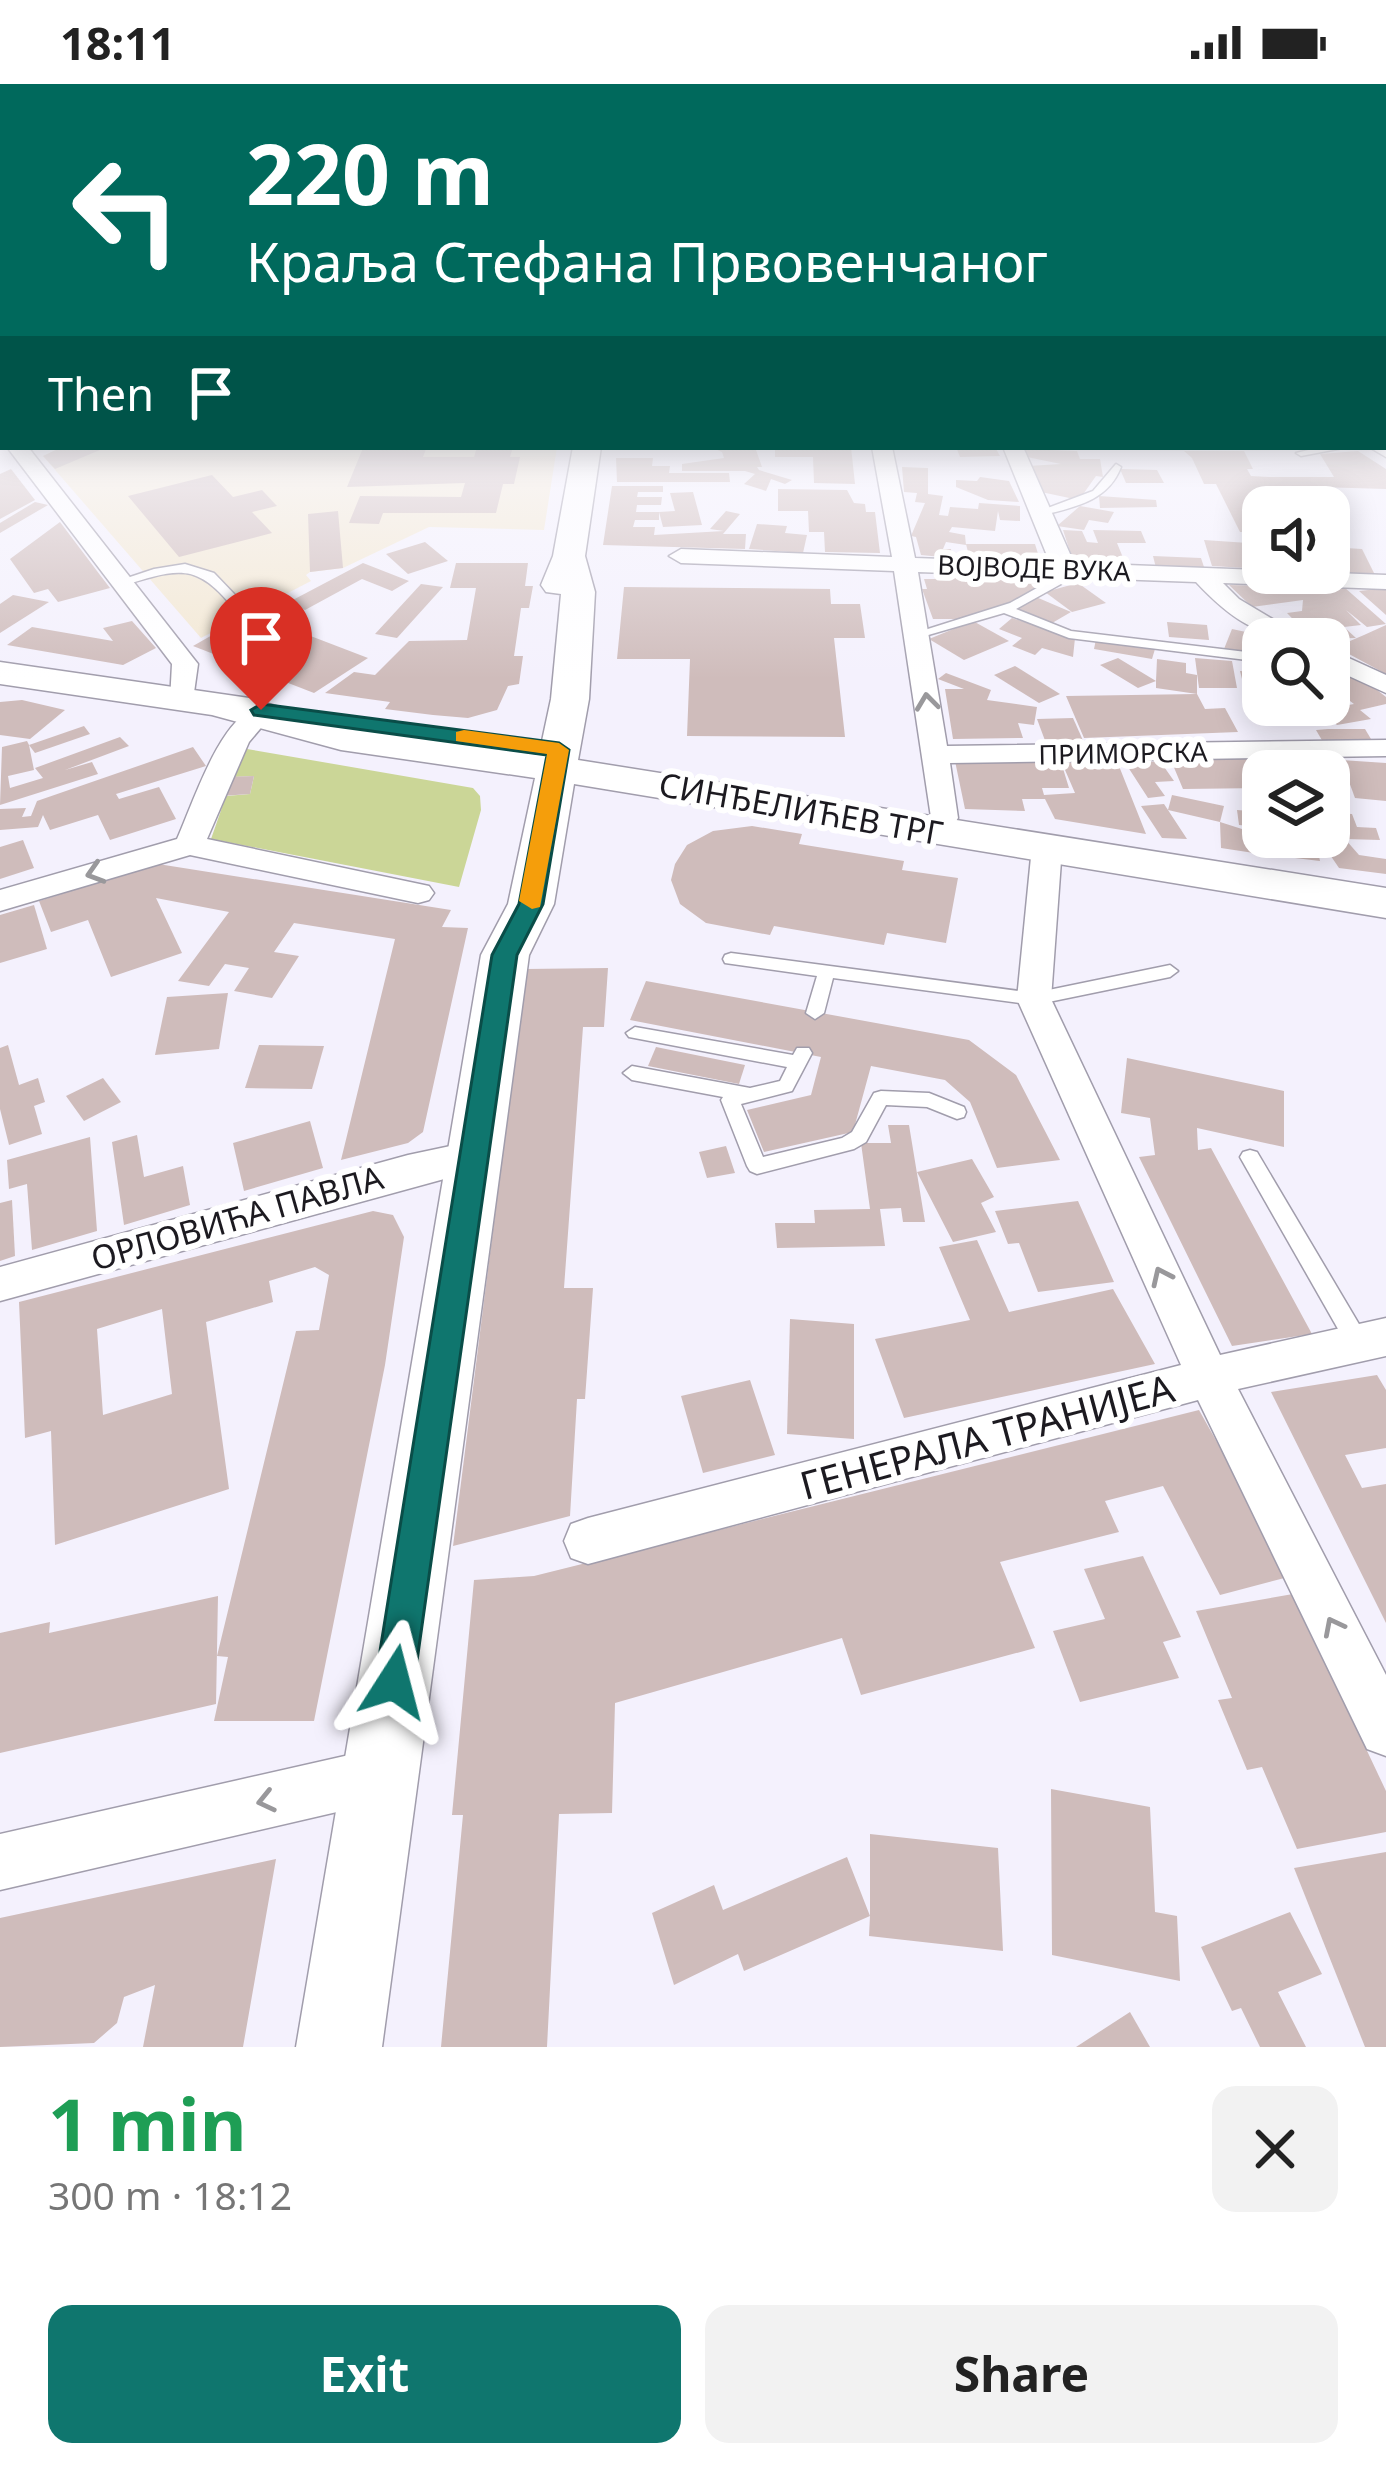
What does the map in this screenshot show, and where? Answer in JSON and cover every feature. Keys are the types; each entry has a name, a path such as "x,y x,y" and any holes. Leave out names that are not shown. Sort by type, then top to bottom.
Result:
{"main road":[{"path":"339,2047 505,955 494,905 542,758 570,699 578,592 569,556 579,496"},
{"path":"0,673 542,758"},
{"path":"200,703 341,738 542,758"},
{"name":"СИНЂЕЛИЋЕВ ТРГ","path":"542,758 943,818 1047,847"},
{"name":"СИНЂЕЛИЋЕВ ТРГ","path":"542,758 990,842 1047,847 1386,903"}],"street":[{"path":"55,496 184,664 200,703"},
{"path":"891,496 918,634 943,818"},
{"path":"1035,496 1065,570"},
{"name":"ВОЈВОДЕ ВУКА","path":"681,556 1386,582"},
{"path":"1203,576 1230,604 1255,618"},
{"path":"1350,667 1386,685"},
{"path":"189,844 236,739 257,716"},
{"name":"ПРИМОРСКА","path":"933,755 1386,748"},
{"path":"0,901 189,844 418,893"},
{"path":"1047,847 1034,999 1082,1112 1210,1379 1386,1730"},
{"name":"ОРЛОВИЋА ПАВЛА","path":"0,1284 408,1170 474,1156"},
{"name":"ГЕНЕРАЛА ТРАНИЈЕА","path":"588,1541 1372,1340"},
{"path":"0,1862 380,1775"}],"lane":[{"path":"1043,512 1088,496"},
{"path":"124,581 192,566 215,575 234,601"},
{"path":"918,634 1005,609 1066,576 1065,570"},
{"path":"1005,609 1069,634 1242,655"},
{"path":"731,959 1034,999 1170,971"},
{"path":"814,1013 826,974"},
{"path":"635,1033 801,1058 786,1086 730,1100 757,1166 847,1144 859,1137 881,1098 929,1100 957,1112"},
{"path":"632,1073 750,1095"},
{"path":"1250,1157 1372,1340"}],"shaded area":[{"path":"77,496 549,496 544,530 429,527 343,568 310,572 306,575 311,581 201,638"}],"green space":[{"path":"247,749 473,788 480,796 481,810 459,887 211,839 226,796 250,794 254,776 233,777"}],"building":[{"path":"0,496 32,496 35,500 0,519"},
{"path":"128,496 267,496 277,506 252,512 272,533 179,557"},
{"path":"360,496 500,496 496,513 383,513 379,524 349,523"},
{"path":"611,496 662,497 661,505 637,505 636,512 659,512 659,520 635,520 633,527 655,527 654,535 724,531 710,529 726,511 740,514 723,534 746,534 745,549 603,545"},
{"path":"671,496 694,496 702,525 663,527 659,512 675,511"},
{"path":"778,496 850,496 854,503 865,504 866,512 875,512 880,553 825,552 824,532 809,532 808,511 778,511"},
{"path":"916,496 943,496 939,515 948,516 950,507 1020,506 1020,521 1000,520 998,511 995,531 952,527 949,532 965,535 966,545 946,542 943,549 951,549 952,558 921,555 916,537 911,536 925,503 915,502"},
{"path":"977,496 1016,496 1019,502"},
{"path":"1099,496 1156,500 1157,507 1100,508"},
{"path":"1222,496 1242,496 1240,532"},
{"path":"35,502 48,505 0,533 0,523"},
{"path":"1080,506 1114,512 1108,523 1089,520 1084,530 1057,526"},
{"path":"338,511 343,568 310,572 308,514"},
{"path":"60,522 110,588 58,602 48,589 34,593 10,559"},
{"path":"757,524 787,526 785,533 807,535 803,553 749,549"},
{"path":"1063,530 1082,531 1087,542 1098,543 1093,530 1141,531 1146,543 1117,543 1126,565 1074,564"},
{"path":"1204,540 1242,543 1242,568 1212,566"},
{"path":"425,542 448,561 408,574 386,554"},
{"path":"966,544 1035,544 1040,560 970,560"},
{"path":"1350,548 1362,549 1375,575 1350,574"},
{"path":"1153,556 1201,558 1205,570 1156,568"},
{"path":"363,563 409,581 392,591 362,579 305,610 289,602"},
{"path":"456,563 528,563 525,586 533,586 529,608 521,608 514,656 523,656 519,684 508,686 497,710 468,718 433,715 385,709 390,702 325,693 354,672 375,675 409,641 467,640 476,588 450,588"},
{"path":"934,571 1017,573 1018,580 1043,581 1019,601 966,619 933,619 922,589 927,589 924,579 935,579"},
{"path":"1078,583 1106,603 1072,612 1045,592"},
{"path":"421,584 443,587 397,638 375,634"},
{"path":"1229,585 1242,585 1242,594 1350,592 1386,624 1367,627 1346,610 1361,625 1350,626 1350,618 1292,618 1287,613 1302,611 1303,600 1252,607"},
{"path":"624,587 830,589 831,604 860,604 865,638 834,638 845,737 687,736 690,659 617,659"},
{"path":"1386,588 1386,615 1359,591"},
{"path":"13,595 49,602 0,633 0,604"},
{"path":"1036,597 1071,612 1047,626 1012,610"},
{"path":"249,614 368,658 314,693 193,646"},
{"path":"1012,618 1075,638 1073,657 1042,648 1035,655 1012,646 1022,638 999,629"},
{"path":"132,621 156,648 123,665 7,645 32,627 113,641 103,628"},
{"path":"973,621 1009,641 964,660 929,639"},
{"path":"1167,622 1207,625 1209,640 1169,637"},
{"path":"1386,625 1386,674 1350,655 1350,641"},
{"path":"1232,629 1242,631 1242,653 1224,649"},
{"path":"1096,639 1155,649 1152,659 1094,649"},
{"path":"1118,658 1156,681 1138,688 1100,665"},
{"path":"1195,658 1232,661 1237,688 1199,688"},
{"path":"1157,659 1186,663 1186,673 1197,675 1197,694 1156,688"},
{"path":"1015,666 1060,694 1039,703 994,675"},
{"path":"1354,672 1386,697 1386,704 1360,710 1371,719 1350,723 1350,705 1354,704 1350,673"},
{"path":"946,673 991,690 987,700 1037,707 1034,725 1018,723 1023,738 953,739 945,689 964,689 938,679"},
{"path":"1197,694 1205,709 1225,708 1238,732 1084,738 1066,696"},
{"path":"22,700 65,710 30,739 0,735 0,702"},
{"path":"1073,718 1085,745 1047,746 1037,719"},
{"path":"84,726 90,734 35,753 29,745"},
{"path":"1365,729 1374,744 1323,742 1316,730"},
{"path":"120,737 129,746 65,770 92,762 98,774 0,805 2,747 27,741 34,770 8,776 10,788 43,778 35,768"},
{"path":"193,747 206,766 116,794 119,799 159,787 176,819 110,840 98,815 50,830 43,815 38,827 0,830 0,809 26,808 22,817 31,816 37,801"},
{"path":"1170,758 1242,759 1242,788 1183,789"},
{"path":"955,761 1061,762 1069,788 1042,788 1044,795 1075,793 1062,763 1117,761 1146,834 1055,819 1045,799 1022,799 1025,811 965,809"},
{"path":"1160,761 1174,781 1155,782 1165,796 1148,798 1126,764"},
{"path":"1350,761 1386,763 1386,801 1355,798"},
{"path":"254,776 250,794 221,796 226,777"},
{"path":"1172,795 1224,806 1220,822 1168,810"},
{"path":"1164,804 1187,839 1162,838 1141,806"},
{"path":"1350,814 1357,827 1376,828 1380,840 1350,839"},
{"path":"1220,822 1242,829 1242,851 1221,848"},
{"path":"752,826 802,834 799,844 904,861 902,870 958,878 946,943 887,933 884,945 774,926 770,935 706,923 680,904 671,880 675,864 687,845 713,831"},
{"path":"23,840 34,868 0,879 0,847"},
{"path":"1350,845 1359,855 1386,859 1386,874 1339,868 1332,858 1350,858"},
{"path":"158,864 451,910 442,927 468,928 423,1132 408,1143 341,1160 395,939 294,923 274,952 299,956 272,998 234,991 249,968 225,964 209,986 178,981 229,912 156,898 182,953 111,977 88,920 51,932 39,901"},
{"path":"34,905 47,949 0,963 0,915"},
{"path":"608,968 604,1027 583,1027 564,1288 593,1288 585,1399 577,1399 570,1516 453,1546 526,969"},
{"path":"646,981 969,1040 1016,1075 1060,1160 997,1168 970,1102 945,1080 871,1066 853,1132 764,1152 747,1110 811,1095 821,1057 630,1020"},
{"path":"228,993 219,1049 155,1055 167,997"},
{"path":"8,1045 19,1085 38,1078 45,1102 34,1106 42,1134 9,1145 0,1109 0,1048"},
{"path":"259,1045 324,1046 312,1089 245,1088"},
{"path":"656,1047 745,1065 739,1084 648,1066"},
{"path":"1127,1058 1284,1091 1284,1147 1197,1128 1198,1150 1211,1148 1312,1334 1232,1346 1139,1157 1155,1155 1150,1118 1121,1113"},
{"path":"103,1078 121,1102 84,1121 66,1096"},
{"path":"310,1121 323,1168 244,1191 233,1143"},
{"path":"888,1125 909,1125 925,1222 903,1222 901,1208 880,1209 885,1246 777,1248 775,1223 815,1223 814,1210 870,1209 861,1143 891,1143"},
{"path":"137,1135 144,1177 183,1166 190,1205 124,1225 112,1142"},
{"path":"90,1137 97,1231 32,1250 27,1184 9,1189 7,1160"},
{"path":"726,1146 735,1173 707,1178 699,1152"},
{"path":"972,1159 994,1197 981,1203 996,1232 953,1242 917,1172"},
{"path":"12,1200 15,1256 0,1261 0,1203"},
{"path":"1078,1201 1114,1282 1038,1292 1019,1243 1008,1244 995,1211"},
{"path":"373,1211 393,1215 404,1237 385,1365 314,1721 214,1721 228,1657 217,1656 296,1331 319,1330 329,1275 315,1267 269,1281 273,1302 206,1322 229,1489 55,1545 51,1431 25,1438 19,1302","holes":["162,1309 172,1394 103,1415 97,1329"]},
{"path":"977,1240 1009,1312 1113,1289 1155,1364 904,1418 875,1339 970,1320 939,1247"},
{"path":"790,1319 854,1324 854,1439 787,1434"},
{"path":"1377,1375 1386,1390 1386,1448 1345,1455 1362,1488 1386,1484 1386,1623 1271,1392"},
{"path":"750,1380 775,1455 703,1473 681,1396"},
{"path":"1199,1410 1292,1576 1220,1595 1163,1486 1105,1501 1119,1532 1000,1562 1035,1648 861,1695 842,1638 615,1703 612,1813 559,1814 547,2047 441,2047 463,1815 452,1815 474,1580 534,1576"},
{"path":"1143,1556 1181,1637 1163,1642 1179,1678 1080,1702 1053,1631 1105,1619 1084,1569"},
{"path":"1293,1594 1386,1791 1386,1832 1297,1849 1262,1767 1247,1770 1218,1700 1232,1698 1196,1611"},
{"path":"218,1596 216,1704 0,1753 0,1633 50,1622 49,1633"},
{"path":"1051,1789 1150,1807 1155,1912 1177,1916 1180,1981 1052,1955"},
{"path":"870,1834 998,1848 1003,1951 869,1936"},
{"path":"1386,1852 1386,2047 1365,2047 1294,1868"},
{"path":"847,1857 870,1916 744,1971 738,1954 674,1985 652,1913 714,1885 723,1910"},
{"path":"276,1859 243,2047 143,2047 155,1985 124,1997 117,2023 94,2043 0,2047 0,1918"},
{"path":"1290,1912 1322,1974 1278,1992 1306,2047 1260,2047 1241,2008 1232,2011 1201,1947"},
{"path":"1130,2012 1150,2047 1076,2047"}],"slow traffic":[{"path":"464,736 559,750 532,901"}],"route":[{"path":"261,710 559,750 531,904 505,955 394,1682"}]}
